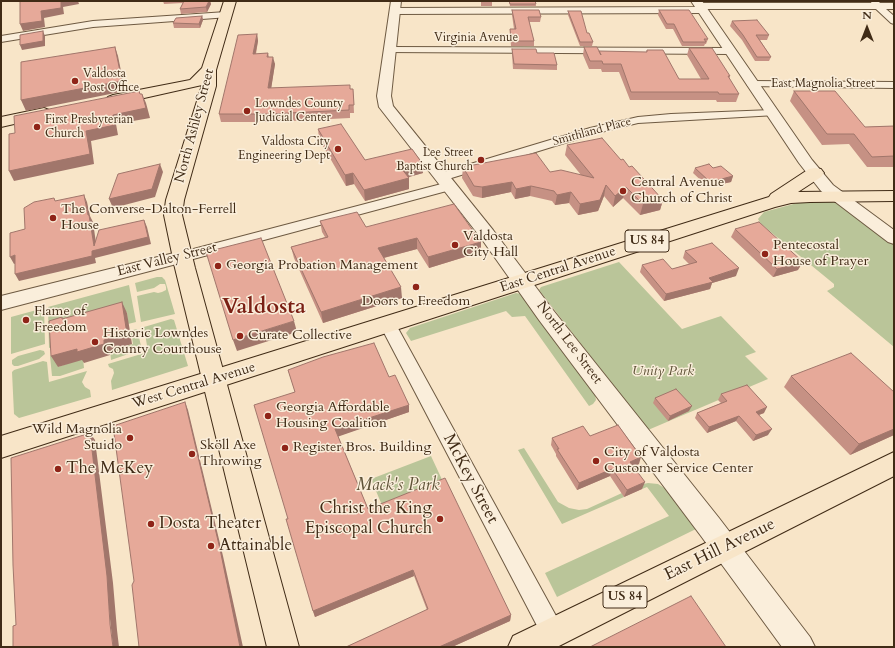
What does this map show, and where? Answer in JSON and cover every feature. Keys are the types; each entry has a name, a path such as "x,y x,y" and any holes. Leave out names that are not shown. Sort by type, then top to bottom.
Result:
{"main road":[{"name":"North Ashley Street","path":"230,1 209,70 209,86 175,200 173,215 213,380 283,647"},
{"path":"99,102 195,83 209,70"},
{"path":"175,88 189,89 192,91 201,110"},
{"path":"1,122 61,110"},
{"path":"771,202 815,173"},
{"name":"East Central Avenue","path":"388,325 771,202 791,198 894,196"},
{"name":"West Central Avenue","path":"1,447 388,325"},
{"name":"East Hill Avenue","path":"524,647 894,463"}],"street":[{"path":"875,4 894,21"},
{"path":"395,6 699,6 875,4 894,6"},
{"name":"North Lee Street","path":"395,6 384,96 386,107 445,181 726,547 800,647"},
{"path":"699,6 815,173 838,197 894,238"},
{"path":"1,39 107,22 226,15"},
{"name":"Virginia Avenue","path":"390,50 730,51"},
{"name":"East Magnolia Street","path":"752,84 894,85"},
{"name":"Smithland Place","path":"445,181 594,130 638,120 671,117 772,113"},
{"name":"East Valley Street","path":"1,303 182,257 445,181"},
{"name":"McKey Street","path":"388,325 553,633"}],"green space":[{"path":"801,202 837,203 894,244 894,347 827,291 834,287 834,284 761,224 758,219 764,212"},
{"name":"Unity Park","path":"619,262 682,329 721,316 756,352 745,356 768,379 648,430 539,290 541,287"},
{"path":"162,277 165,280 175,314 141,322 137,296 154,292 162,292 166,290 166,287 165,284 160,284 154,288 137,292 135,283"},
{"path":"129,285 136,322 128,324 127,312 117,315 59,345 49,348 48,307"},
{"path":"516,293 521,294 595,394 596,400 593,404 589,406 525,316 512,317 506,311 411,341 406,333 410,328"},
{"path":"44,308 45,344 11,354 11,317"},
{"path":"171,319 174,320 188,366 112,390 111,381 114,373 113,369 109,367 108,364 148,352 144,327"},
{"path":"137,329 141,346 140,350 111,360 110,350 133,344 129,331"},
{"path":"40,350 44,351 45,354 39,359 18,366 14,366 12,364 12,360 18,356"},
{"path":"59,353 57,360 58,367 83,358 84,368 60,376 52,376 50,356"},
{"path":"43,361 47,362 49,382 87,371 82,382 85,387 90,390 91,397 19,418 14,414 12,372 14,370"},
{"path":"524,448 558,502 569,508 579,510 587,509 622,493 624,497 562,524 518,450"},
{"name":"Mack's Park","path":"431,456 445,486 384,510 371,479"},
{"path":"648,483 658,484 666,489 696,529 557,597 545,573 669,516 647,487 642,489 639,485"}],"building":[{"path":"20,1 61,1 61,8 41,11 42,21 20,24"},
{"path":"184,1 209,1 206,7 180,9"},
{"path":"509,1 535,1 536,4 510,4"},
{"path":"512,10 539,10 541,17 528,17 534,41 511,41 510,29 516,29"},
{"path":"659,10 689,10 708,39 704,39 706,42 683,42 674,24 667,24"},
{"path":"568,11 581,11 587,33 589,33 593,42 580,42"},
{"path":"202,16 199,24 173,23 176,18"},
{"path":"757,20 769,35 756,35 771,57 757,57 732,21"},
{"path":"43,31 43,41 20,45 20,35"},
{"path":"257,34 253,54 268,53 267,57 273,57 268,88 350,85 350,89 353,89 354,105 349,105 349,110 269,114 219,114 238,35"},
{"name":"Valdosta Post Office","path":"115,47 122,81 21,100 21,62"},
{"path":"584,47 597,47 599,51 647,52 647,50 663,50 679,79 709,79 689,48 712,48 730,76 728,76 739,94 719,94 718,92 631,92 621,64 603,64 602,61 590,61"},
{"path":"512,49 536,49 537,53 554,53 557,65 514,64"},
{"path":"139,91 140,94 142,94 146,108 113,115 115,125 86,131 90,154 9,171 9,134 15,133 14,116"},
{"path":"794,91 835,91 865,127 894,126 894,156 872,157 854,134 827,134"},
{"path":"341,124 365,160 412,149 422,163 401,168 409,178 364,190 353,173 345,175 318,129"},
{"path":"602,138 621,160 623,159 629,167 632,166 663,200 643,204 626,187 615,196 606,185 600,200 580,204 571,192 557,195 554,191 531,186 516,189 512,182 482,187 474,186 463,167 536,153 550,172 561,170 594,178 567,145"},
{"path":"160,164 152,189 109,199 118,174"},
{"path":"709,164 713,168 721,166 733,176 710,182 695,168"},
{"path":"84,195 94,246 99,230 144,220 148,237 92,251 92,256 15,274 15,255 10,257 10,233 25,229 24,208 34,202 54,198 55,201"},
{"path":"454,204 481,242 428,257 417,238 378,248 401,287 321,312 291,247 328,237 320,221 357,212 366,227"},
{"path":"759,222 803,262 777,269 735,229"},
{"path":"261,238 294,321 233,340 206,252"},
{"path":"712,243 739,268 709,278 713,282 666,294 642,265 663,259 672,269 697,262 685,251"},
{"path":"122,302 127,334 104,340 104,344 77,352 77,349 51,356 49,321 62,317 62,319"},
{"path":"374,343 389,377 395,375 409,405 335,429 368,509 445,478 511,615 439,647 346,647 428,609 413,570 313,611 286,519 288,519 254,405 295,392 288,370 323,357"},
{"path":"851,353 894,392 894,429 859,444 791,376"},
{"path":"747,385 767,407 756,412 772,429 756,435 739,416 709,427 697,413 727,401 721,394"},
{"path":"676,389 692,406 670,416 655,398"},
{"path":"185,402 220,549 240,647 139,647 132,585 134,581 113,426"},
{"path":"618,425 641,457 630,462 645,482 627,490 612,469 579,483 557,449 559,449 552,438 583,426 590,436"},
{"path":"90,433 107,576 113,647 13,647 13,626 16,625 13,565 11,458"},
{"path":"691,596 726,647 590,647"}],"place":[{"name":"Valdosta Post Office","path":"75,81"},
{"name":"Lowndes County Judicial Center","path":"247,111"},
{"name":"First Presbyterian Church","path":"37,127"},
{"name":"Valdosta City Engineering Dept","path":"338,149"},
{"name":"Lee Street Baptist Church","path":"481,160"},
{"name":"Central Avenue Church of Christ","path":"623,191"},
{"name":"The Converse-Dalton-Ferrell House","path":"53,218"},
{"name":"Valdosta City Hall","path":"455,245"},
{"name":"Pentecostal House of Prayer","path":"765,254"},
{"name":"Georgia Probation Management","path":"218,266"},
{"name":"Doors to Freedom","path":"416,287"},
{"name":"Flame of Freedom","path":"26,320"},
{"name":"Curate Collective","path":"240,336"},
{"name":"Historic Lowndes County Courthouse","path":"95,342"},
{"name":"Georgia Affordable Housing Coalition","path":"268,416"},
{"name":"Wild Magnolia Stuido","path":"130,438"},
{"name":"Register Bros. Building","path":"285,448"},
{"name":"Sköll Axe Throwing","path":"192,454"},
{"name":"City of Valdosta Customer Service Center","path":"596,461"},
{"name":"The McKey","path":"58,469"},
{"name":"Christ the King Episcopal Church","path":"440,519"},
{"name":"Dosta Theater","path":"151,524"},
{"name":"Attainable","path":"211,546"}],"district":[{"name":"Valdosta","path":"264,308"}]}
